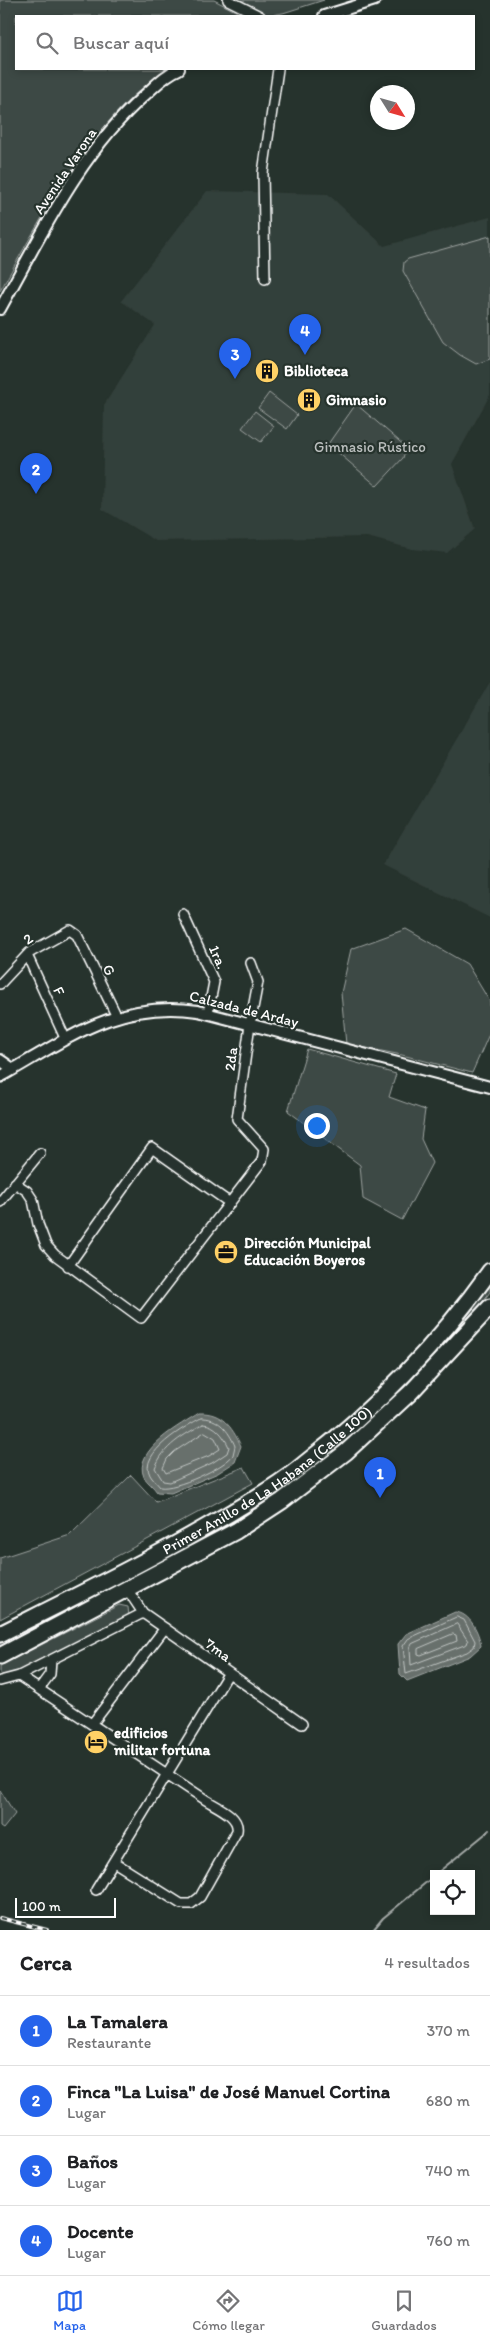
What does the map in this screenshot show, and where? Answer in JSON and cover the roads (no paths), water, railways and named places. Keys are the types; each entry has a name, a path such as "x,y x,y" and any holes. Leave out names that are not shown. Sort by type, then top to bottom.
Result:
{"highway":[{"name":"Primer Anillo de La Habana (Calle 100)","path":"0,1634 182,1541 270,1489 304,1465 400,1379 435,1342 490,1271"},
{"name":"Primer Anillo de La Habana (Calle 100)","path":"0,1656 236,1531 315,1477 346,1452 411,1392 485,1312 490,1303"}],"street":[{"path":"228,0 258,15"},
{"path":"327,15 375,0"},
{"name":"Avenida Varona","path":"0,309 68,188 104,136 132,106 170,73 177,70"},
{"path":"265,278 263,173 278,70"},
{"name":"1ra.","path":"183,914 214,982 208,1014"},
{"name":"2","path":"0,984 27,955 66,931 73,931 77,935"},
{"name":"G","path":"77,935 117,1017"},
{"name":"F","path":"27,955 65,1038"},
{"name":"2da","path":"230,1203 262,1161 264,1149 238,1119 250,1024 258,982 251,963"},
{"name":"Calzada de Arday","path":"0,1076 93,1024 129,1013 179,1008 250,1024 490,1087"},
{"path":"0,1060 13,1070"},
{"path":"15,1183 27,1191 33,1200 38,1224 46,1245 68,1266 141,1318 230,1203 152,1148 68,1266"},
{"path":"0,1202 40,1153"},
{"name":"7ma","path":"127,1589 143,1613 302,1724"},
{"path":"0,1681 19,1676 143,1613"},
{"path":"92,1724 164,1628"},
{"path":"39,1690 50,1674 51,1660"},
{"path":"96,1890 228,1674"},
{"path":"19,1676 235,1819 238,1824 238,1831 200,1896 191,1904 181,1904 114,1862"}],"water":[{"path":"199,1413 214,1415 230,1427 241,1446 235,1462 218,1473 171,1493 157,1492 144,1477 142,1467 145,1457 161,1439"},
{"path":"455,1612 465,1616 473,1624 481,1646 470,1656 407,1681 400,1674 398,1644 406,1634"}],"waterway":[{"path":"441,1870 490,1830"},
{"path":"373,1930 383,1918 430,1879"}],"railway":[{"path":"0,1918 47,1930"}],"place":[{"name":"Docente","path":"305,355"},
{"name":"Biblioteca","path":"267,371"},
{"name":"Baños","path":"235,379"},
{"name":"Gimnasio","path":"309,400"},
{"name":"Finca \"La Luisa\" de José Manuel Cortina","path":"36,494"},
{"name":"Dirección Municipal Educación Boyeros","path":"226,1252"},
{"name":"La Tamalera","path":"380,1498"},
{"name":"edificios militar fortuna","path":"96,1742"}],"park label":[{"name":"Gimnasio Rústico","path":"370,447"}]}
